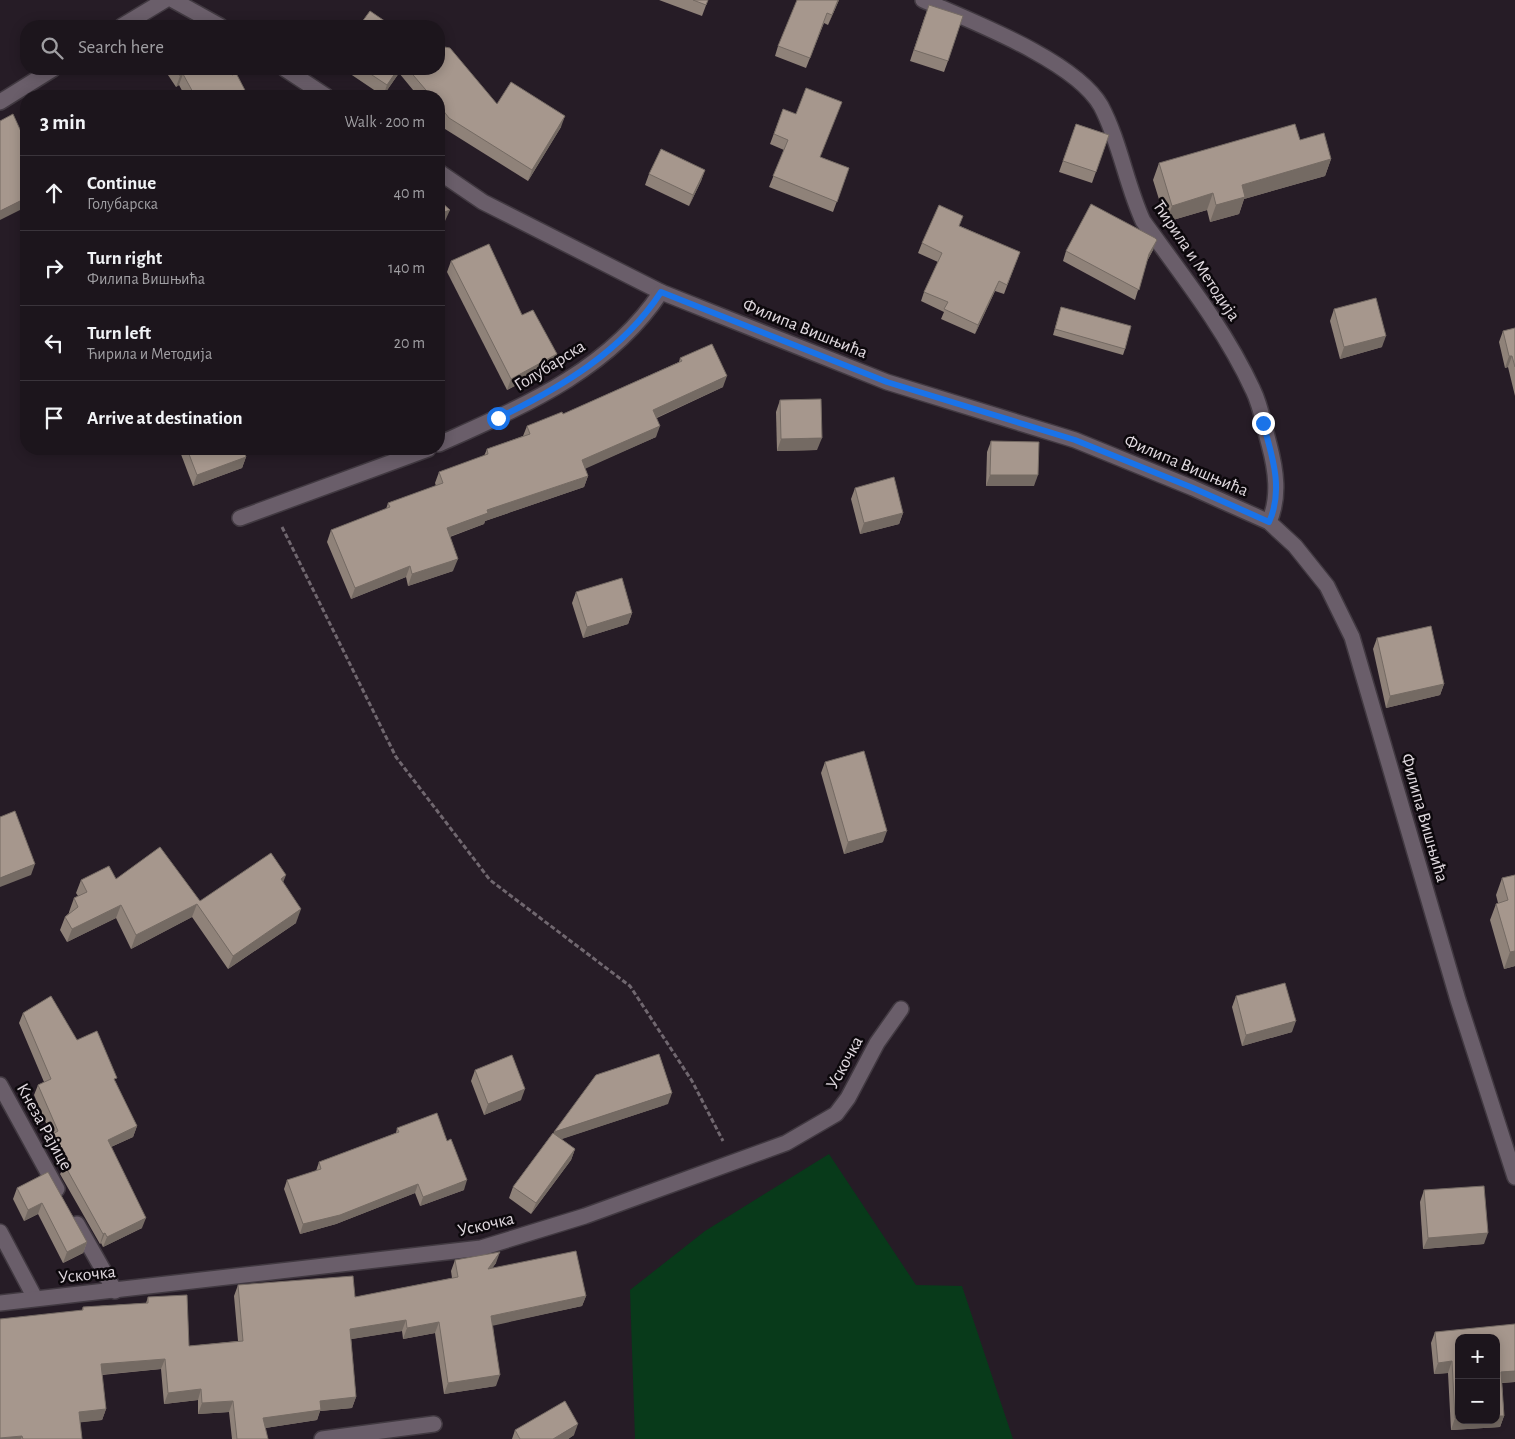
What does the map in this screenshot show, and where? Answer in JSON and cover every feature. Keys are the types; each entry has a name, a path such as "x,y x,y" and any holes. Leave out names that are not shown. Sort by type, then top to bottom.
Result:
{"street":[{"path":"132,20 165,0"},
{"path":"172,0 209,20"},
{"name":"Ћирила и Методија","path":"923,0 990,29 1070,72 1093,94 1107,120 1134,201 1143,221 1223,336 1254,391 1273,461 1276,490 1275,509 1269,522"},
{"path":"0,102 43,75"},
{"path":"295,75 317,90"},
{"name":"Филипа Вишњића","path":"445,176 483,202 661,292 887,382 1075,440 1193,488 1269,522 1295,546 1327,586 1352,637 1458,1000 1515,1177"},
{"name":"Голубарска","path":"445,441 548,394 593,364 633,328 661,292"},
{"path":"240,518 412,455"},
{"name":"Ускочка","path":"0,1303 481,1248 585,1216 786,1143 836,1114 848,1098 877,1043 901,1009"},
{"name":"Кнеза Рајице","path":"0,1085 115,1291"},
{"path":"0,1232 35,1298"},
{"path":"322,1439 434,1424"}],"path":[{"path":"272,506 396,757 490,880 630,986 692,1081 733,1162"}],"green space":[{"path":"829,1154 916,1285 962,1286 1013,1439 635,1439 630,1290 705,1231"}],"building":[{"path":"693,0 708,0 706,5"},
{"path":"797,0 838,0 832,15 827,13 810,58 778,46"},
{"path":"929,5 963,16 948,61 914,50"},
{"path":"370,11 383,20 363,20"},
{"path":"445,47 450,48 497,104 511,82 565,116 532,170 449,118 445,113 445,90 426,90 413,75 445,75"},
{"path":"184,75 237,75 245,90 192,90"},
{"path":"372,75 394,75 387,85"},
{"path":"806,88 842,102 820,157 849,168 837,202 773,176 788,140 774,134 783,109 796,114"},
{"path":"13,114 20,129 20,201 0,211 0,121"},
{"path":"1076,124 1109,135 1096,172 1063,161"},
{"path":"1295,124 1300,140 1324,133 1331,159 1242,185 1245,197 1216,205 1213,193 1172,206 1159,163"},
{"path":"661,149 705,170 693,195 649,174"},
{"path":"1091,204 1157,240 1149,254 1139,290 1066,251"},
{"path":"445,205 450,210 445,212"},
{"path":"939,205 963,216 959,226 1020,252 1007,285 999,281 978,325 944,309 948,302 924,292 942,253 922,243"},
{"path":"489,244 522,315 533,310 557,354 511,379 451,261"},
{"path":"1376,298 1386,336 1344,347 1334,309"},
{"path":"1061,307 1131,326 1125,349 1055,329"},
{"path":"1515,328 1515,367 1512,356 1509,356 1503,331"},
{"path":"712,344 727,376 653,410 660,426 582,460 588,476 487,510 488,513 447,528 458,559 412,574 410,566 355,588 331,530 390,507 388,503 443,483 439,472 488,454 487,449 530,434 527,426 562,412 563,414 682,361 680,358"},
{"path":"821,399 822,438 781,439 780,400"},
{"path":"991,441 1039,442 1038,475 990,475"},
{"path":"189,455 245,455 246,457 197,475"},
{"path":"894,477 903,513 864,523 855,488"},
{"path":"622,578 632,613 587,627 576,592"},
{"path":"1431,626 1444,684 1390,696 1377,638"},
{"path":"864,751 887,831 848,842 825,762"},
{"path":"15,811 35,864 0,878 0,817"},
{"path":"160,847 200,901 271,853 286,875 281,879 301,909 233,956 197,904 136,935 121,905 72,929 65,917 78,907 74,898 87,892 81,880 109,866 116,879"},
{"path":"1515,875 1515,951 1510,952 1496,904 1508,900 1502,878"},
{"path":"1285,983 1296,1021 1246,1035 1236,996"},
{"path":"51,996 77,1040 97,1031 117,1078 114,1079 137,1126 108,1140 146,1218 107,1237 105,1233 103,1234 64,1164 67,1162 53,1134 58,1131 38,1085 51,1079 23,1013"},
{"path":"659,1054 672,1093 554,1132 596,1075"},
{"path":"512,1055 525,1089 488,1104 475,1070"},
{"path":"437,1113 447,1141 451,1139 467,1180 423,1197 418,1184 340,1215 303,1224 287,1180 321,1169 319,1162 399,1132 397,1128"},
{"path":"553,1133 575,1149 536,1203 513,1187"},
{"path":"48,1172 87,1242 67,1252 42,1203 28,1210 17,1188"},
{"path":"1484,1186 1488,1233 1428,1238 1424,1190"},
{"path":"576,1251 586,1296 491,1316 500,1375 448,1383 439,1322 407,1328 406,1320 350,1329 356,1397 320,1401 321,1410 263,1418 268,1439 237,1439 233,1401 202,1403 201,1389 168,1393 165,1359 101,1364 106,1409 79,1412 82,1439 23,1439 22,1436 0,1438 0,1319 83,1310 83,1307 148,1303 148,1297 187,1295 189,1346 243,1341 238,1285 353,1276 355,1297 458,1277 455,1260 500,1252 488,1269"},
{"path":"1515,1324 1515,1371 1501,1372 1504,1416 1500,1416 1500,1334 1455,1334 1455,1418 1452,1361 1438,1363 1435,1332"},
{"path":"565,1401 578,1424 553,1439 520,1439 515,1430"}],"route":[{"path":"498,418 548,394 593,364 633,328 661,292 887,382 1075,440 1193,488 1269,522 1275,509 1276,490 1273,461 1263,423"}]}
